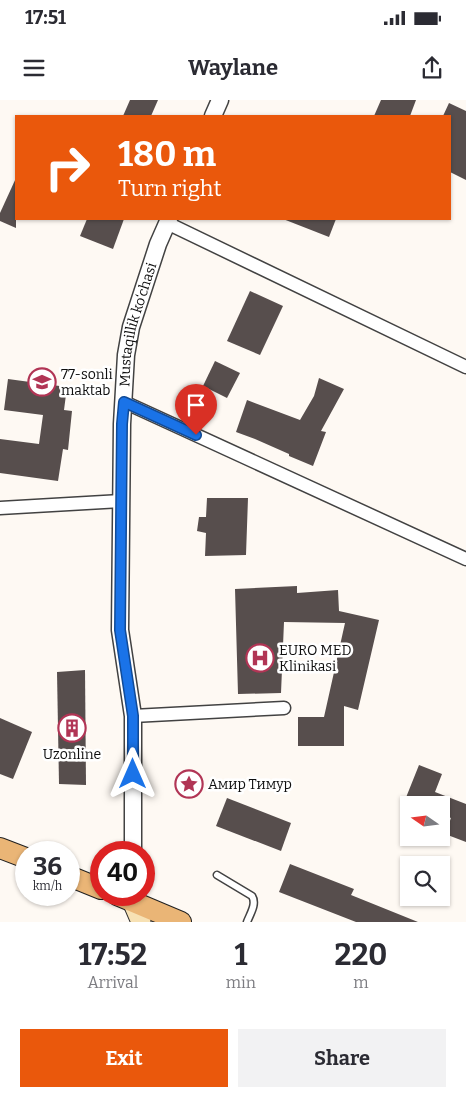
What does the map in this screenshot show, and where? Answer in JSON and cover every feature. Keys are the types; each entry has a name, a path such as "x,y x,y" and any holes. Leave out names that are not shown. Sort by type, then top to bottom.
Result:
{"main road":[{"path":"0,848 15,854"},
{"path":"132,906 141,922"},
{"path":"146,906 181,922"}],"street":[{"path":"213,115 220,100"},
{"path":"168,221 466,367"},
{"name":"Mustaqillik ko‘chasi","path":"133,841 133,716 120,630 122,424 126,355 131,327 158,244 168,221"},
{"path":"124,402 466,559"},
{"path":"0,508 121,501"},
{"path":"133,716 284,708"}],"lane":[{"path":"217,875 252,896 254,904 247,922"}],"building":[{"path":"130,100 158,100 151,115 123,115"},
{"path":"381,100 416,100 410,115 374,115"},
{"path":"449,103 466,111 466,180 451,172 451,115 443,115"},
{"path":"15,180 16,228 0,221 0,213"},
{"path":"87,220 124,220 113,249 80,236"},
{"path":"286,220 336,220 329,237"},
{"path":"250,291 283,306 260,355 227,341"},
{"path":"215,361 240,373 227,398 203,386"},
{"path":"319,378 344,389 321,431 326,432 313,466 236,432 247,400 300,420 314,396"},
{"path":"8,379 67,387 64,410 72,411 68,450 63,449 58,481 0,473 0,439 39,444 43,415 4,410"},
{"path":"207,498 248,498 246,555 205,556 206,533 197,531 199,517 206,517"},
{"path":"297,586 297,593 338,590 339,611 379,620 358,710 344,706 344,746 298,746 298,717 324,717 345,623 284,622 281,693 238,694 235,589"},
{"name":"Uzonline","path":"85,670 86,785 59,784 57,672"},
{"path":"0,718 32,732 13,779 0,774"},
{"path":"419,765 442,774 435,792 445,796 407,796"},
{"path":"227,798 291,823 281,851 216,826"},
{"path":"450,798 466,804 466,842 450,836"},
{"path":"290,864 354,889 351,895 418,922 356,922 279,892"}],"place":[{"name":"77-sonli maktab","path":"42,382"},
{"name":"EURO MED Klinikasi","path":"260,658"},
{"name":"Uzonline","path":"72,728"},
{"name":"Амир Тимур","path":"189,784"}],"route":[{"path":"133,774 133,716 120,630 122,424 124,402 196,435"}]}
